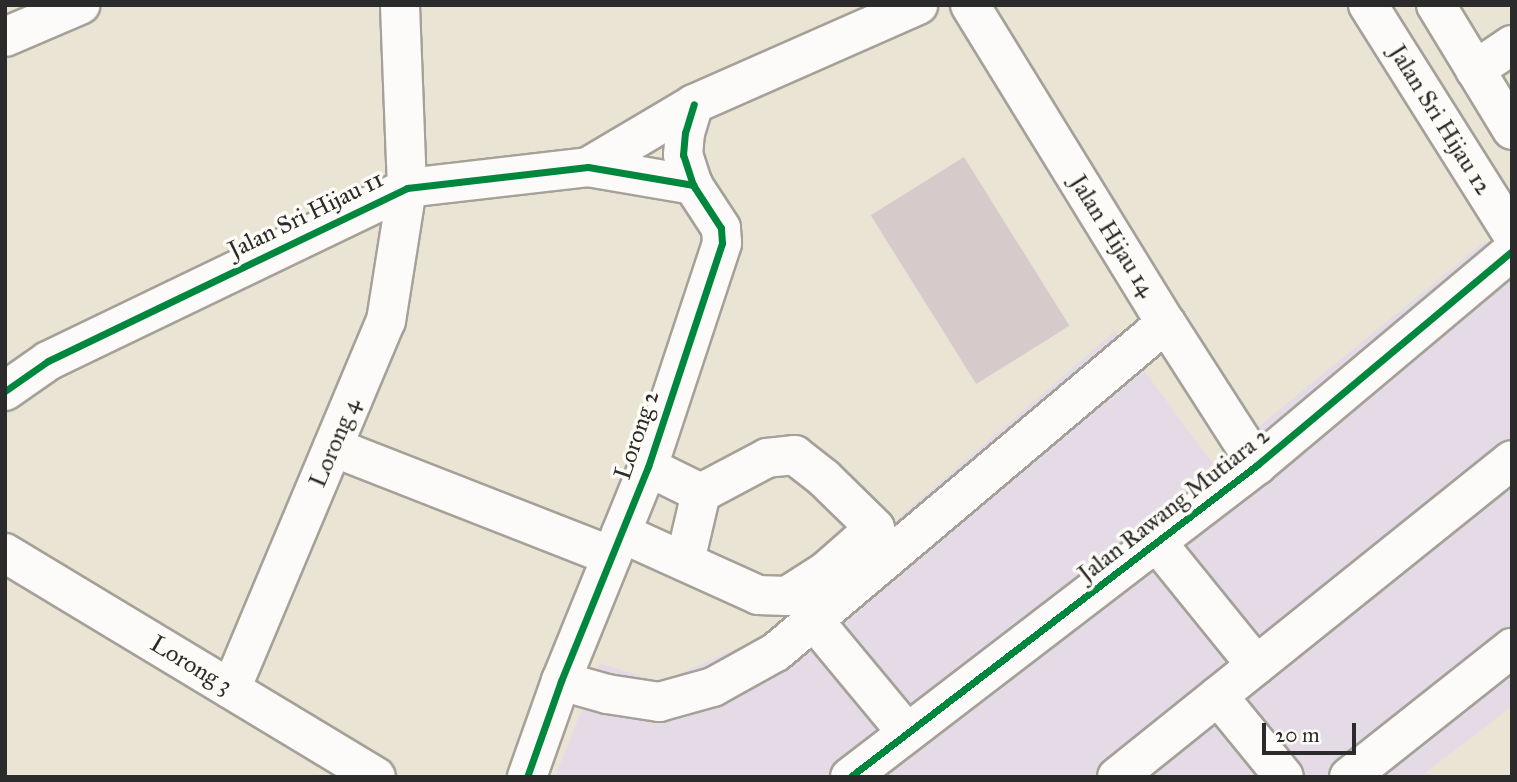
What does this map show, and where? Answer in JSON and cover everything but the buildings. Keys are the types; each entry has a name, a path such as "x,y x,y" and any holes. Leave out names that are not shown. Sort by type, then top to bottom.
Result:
{"street":[{"path":"5,37 79,5"},
{"name":"Lorong 4","path":"231,689 386,321 407,188 400,5"},
{"name":"Jalan Sri Hijau 11","path":"588,167 694,104 918,5"},
{"name":"Jalan Hijau 14","path":"970,5 1166,323 1258,465"},
{"name":"Jalan Sri Hijau 12","path":"1368,5 1512,234"},
{"path":"1436,5 1512,130"},
{"path":"1475,70 1512,45"},
{"name":"Lorong 2","path":"527,777 561,681 648,467 723,239 721,228 692,185 683,155 685,132 694,104"},
{"name":"Jalan Sri Hijau 11","path":"5,391 48,360 407,188 588,167 692,185"},
{"name":"Jalan Rawang Mutiara 2","path":"850,777 1258,465 1512,251"},
{"path":"561,681 607,694 659,702 713,687 776,652 815,622 1166,323"},
{"path":"334,447 616,545 685,561 758,595 787,596 825,571 875,528 824,478 795,455 767,458 701,493 685,561"},
{"path":"1117,777 1512,460"},
{"path":"648,467 701,493"},
{"path":"1158,544 1256,665"},
{"name":"Lorong 3","path":"5,553 376,777"},
{"path":"815,622 907,733"},
{"path":"1349,777 1512,648"},
{"path":"1218,696 1284,777"}],"shaded area":[{"path":"1485,241 1512,276 1512,706 1420,777 555,777 600,663 659,682 757,640 1115,331 1213,464"}],"cycle path":[{"path":"527,777 561,681 648,467 722,243 721,228 693,185 683,155 685,133 694,104"},
{"path":"5,391 48,361 407,188 588,167 693,185"},
{"path":"850,777 1257,465 1512,251"}]}
